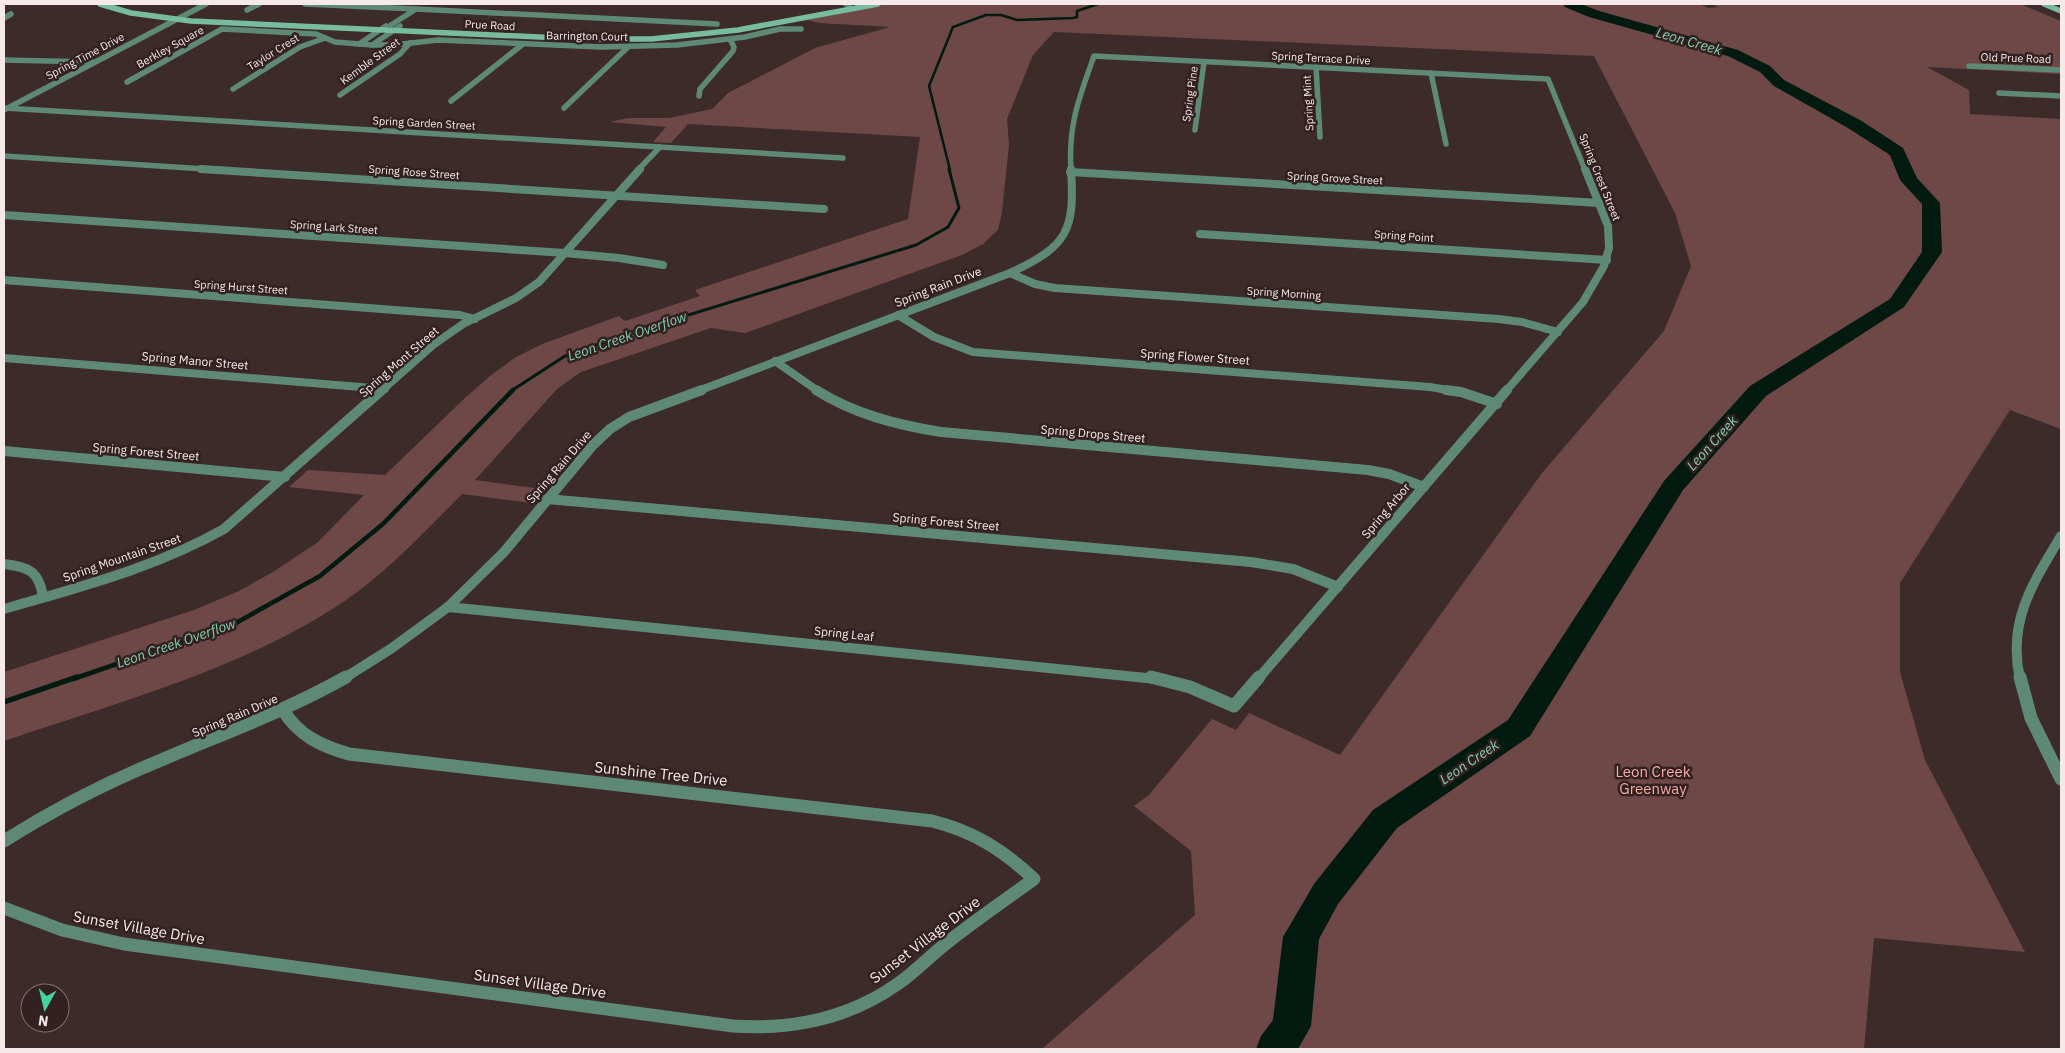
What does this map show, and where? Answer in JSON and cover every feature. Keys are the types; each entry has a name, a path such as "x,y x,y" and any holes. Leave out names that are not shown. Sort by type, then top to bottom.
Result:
{"main road":[{"path":"100,4 131,13 176,20 380,30"},
{"name":"Prue Road","path":"122,4 185,15 651,39 712,34 878,4"},
{"name":"Prue Road","path":"400,26 599,37 710,30 847,4 856,4"},
{"path":"2044,4 2061,11"},
{"path":"2056,4 2061,6"}],"street":[{"name":"Spring Time Drive","path":"5,109 206,4"},
{"path":"247,10 259,4"},
{"path":"305,4 717,24"},
{"path":"372,45 384,37 391,27 416,9"},
{"path":"4,12 11,14 4,18"},
{"path":"654,29 662,21"},
{"path":"358,44 380,30 400,26"},
{"name":"Barrington Court","path":"222,30 316,34 335,42 372,45 438,40 628,47 677,45 730,39 780,29 802,29"},
{"name":"Berkley Square","path":"127,82 222,30"},
{"path":"370,36 384,37"},
{"name":"Taylor Crest","path":"233,89 300,47 326,37"},
{"path":"699,96 700,89 733,51 734,47 730,39"},
{"name":"Kemble Street","path":"340,95 400,54 410,43"},
{"path":"451,101 523,44"},
{"path":"564,108 628,47"},
{"name":"Spring Terrace Drive","path":"1094,56 1548,79"},
{"name":"Spring Rain Drive","path":"4,841 83,797 138,770 255,724 283,710 353,672 397,644 471,587 498,558 597,440 629,417 1010,273 1038,259 1058,243 1064,235 1071,218 1070,138 1072,123 1094,56"},
{"path":"4,60 94,62"},
{"path":"53,67 64,61"},
{"path":"38,62 40,66 82,68"},
{"name":"Spring Pine","path":"1195,130 1204,62"},
{"name":"Old Prue Road","path":"1969,66 2061,70"},
{"name":"Spring Mint","path":"1316,67 1320,137"},
{"path":"1431,73 1446,144"},
{"name":"Spring Crest Street","path":"1548,79 1599,203 1610,237 1605,268 1595,285 1558,332"},
{"path":"1998,93 2061,96"},
{"name":"Spring Garden Street","path":"5,109 843,158"},
{"name":"Spring Mont Street","path":"286,477 451,331 524,294 539,282 660,147"},
{"name":"Spring Rose Street","path":"4,156 824,209"},
{"name":"Spring Grove Street","path":"1070,172 1599,203"},
{"name":"Spring Lark Street","path":"4,215 619,258 663,265"},
{"name":"Spring Point","path":"1200,234 1607,260"},
{"name":"Spring Morning","path":"1010,273 1035,284 1055,288 1499,318 1558,332"},
{"name":"Spring Hurst Street","path":"4,280 460,315 475,318"},
{"name":"Spring Flower Street","path":"898,315 921,332 943,343 972,352 1430,387 1467,393 1497,404"},
{"name":"Spring Arbor","path":"1234,706 1558,332"},
{"name":"Spring Manor Street","path":"4,358 385,389"},
{"name":"Spring Drops Street","path":"775,361 814,390 838,403 875,418 909,427 970,436 1368,470 1389,474 1424,487"},
{"name":"Spring Forest Street","path":"4,451 286,477"},
{"name":"Spring Mountain Street","path":"4,609 146,566 184,551 236,522 286,477"},
{"name":"Spring Forest Street","path":"547,499 1251,562 1293,570 1338,587"},
{"path":"2061,536 2022,606 2017,641 2017,664 2024,697 2038,734 2061,779"},
{"path":"4,564 29,569 36,574 42,584 43,597"},
{"name":"Spring Leaf","path":"447,607 1150,677 1190,687 1234,706"},
{"name":"Sunshine Tree Drive","path":"283,710 301,733 322,746 349,754 941,822 981,837 1009,855 1034,879"},
{"name":"Sunset Village Drive","path":"4,908 26,919 72,934 124,944 723,1025 775,1028 806,1024 858,1008 893,988 949,942 1034,879"}],"green space":[{"name":"Leon Creek Greenway","path":"886,4 1707,4 1702,5 1708,8 1718,7 1714,5 1728,4 2020,4 2061,21 2061,74 1927,67 1969,90 1970,114 2061,119 2061,429 2010,410 1900,583 1900,672 1925,760 2025,952 1874,938 1864,1049 1042,1049 1195,915 1191,851 1134,806 1149,795 1212,719 1236,730 1249,713 1340,755 1542,473 1664,331 1691,266 1675,213 1594,56 1054,32 1033,55 1007,119 1009,145 1002,212 998,230 983,244 962,255 745,333 711,328 581,372 557,389 475,480 542,489 531,503 462,494 411,545 370,582 317,618 275,641 231,661 140,696 4,741 4,672 194,610 239,591 273,572 318,542 364,495 289,487 308,470 385,475 490,376 516,357 542,344 619,316 625,321 700,296 695,290 908,219 920,137 688,124 671,143 653,142 666,127 610,122 628,118 669,118 712,109 728,93 815,48 890,27 819,23 807,20"}],"waterway":[{"name":"Leon Creek Overflow","path":"950,170 929,86 953,27 986,15 1001,15 1017,20 1073,18 1077,17 1077,11 1098,4"},
{"name":"Leon Creek","path":"1275,1049 1292,1026 1301,937 1326,894 1385,819 1519,728 1673,486 1758,391 1897,303 1932,252 1931,203 1909,180 1897,152 1854,124 1779,83 1765,69 1733,53 1594,14 1570,4"},
{"name":"Leon Creek Overflow","path":"511,391 565,356 633,332 916,245 948,227 959,208 949,169"},
{"name":"Leon Creek Overflow","path":"73,679 236,623 320,576 384,523 513,390"},
{"name":"Leon Creek Overflow","path":"4,702 77,677"}]}
